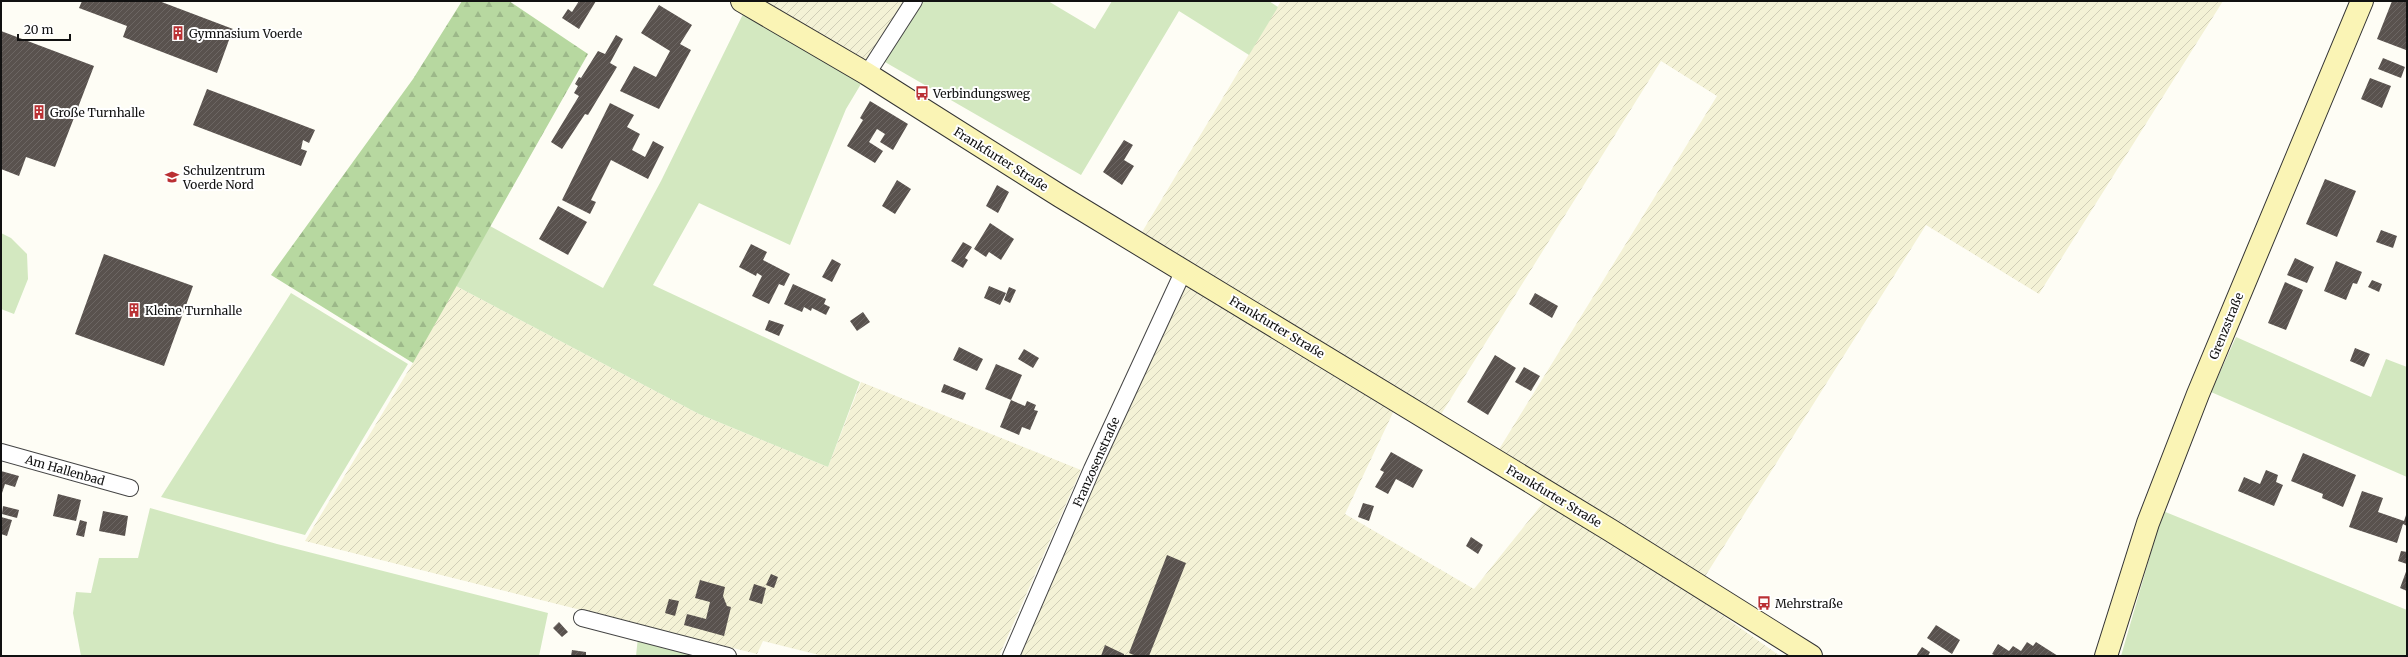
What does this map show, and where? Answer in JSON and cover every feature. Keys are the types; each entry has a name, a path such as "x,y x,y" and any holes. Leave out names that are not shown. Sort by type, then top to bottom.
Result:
{"main road":[{"name":"Frankfurter Straße","path":"742,1 868,74 1060,196 1610,530 1811,656"},
{"name":"Grenzstraße","path":"2106,656 2148,523 2195,401 2356,3"}],"street":[{"path":"868,74 914,1"},
{"name":"Franzosenstraße","path":"1011,656 1092,470 1184,270"},
{"name":"Am Hallenbad","path":"1,452 130,488"},
{"path":"582,618 728,656"}],"shaded area":[{"path":"742,1 914,1 867,74"},
{"path":"1281,1 2223,1 2039,294 1926,225 1699,586 1563,503 1780,656 1017,656 1184,271 1136,242","holes":["1661,61 1717,96 1493,459 1550,494 1474,589 1345,514 1398,402 1435,424"]},
{"path":"456,286 699,414 828,467 861,382 1081,470 999,656 823,656 763,641 757,654 305,541 413,363"}],"green space":[{"path":"462,1 509,1 588,54 413,363 271,275 413,79"},
{"path":"919,1 1048,1 1095,29 1112,1 1269,1 1278,7 1249,55 1179,11 1081,175 878,58"},
{"path":"748,4 867,74 846,109 790,245 699,203 653,285 860,382 828,467 699,414 456,286 490,226 603,288 661,181"},
{"path":"1,233 11,238 27,254 28,279 14,314 1,309"},
{"path":"291,293 408,364 305,535 161,497"},
{"path":"2236,337 2371,397 2386,359 2407,367 2407,477 2211,392"},
{"path":"150,508 277,544 548,613 539,656 81,656 73,613 76,592 91,593 99,558 138,558"},
{"path":"2163,511 2407,610 2407,656 2121,656"},
{"path":"638,637 703,656 636,656"}],"building":[{"name":"Gymnasium Voerde","path":"82,1 159,1 233,29 217,73 123,37 127,26 79,8"},
{"path":"579,1 596,1 579,29 562,18 568,9 572,12"},
{"path":"2392,1 2407,1 2406,50 2377,39"},
{"path":"659,5 692,25 680,44 691,50 659,109 620,91 634,66 656,77 670,51 641,33"},
{"name":"Große Turnhalle","path":"1,31 94,66 55,167 26,157 19,176 1,169"},
{"path":"616,35 623,39 610,63 617,67 588,115 585,114 562,149 551,142 579,96 574,93 578,86 575,84 579,77 581,78 598,51 605,54"},
{"path":"2383,58 2405,67 2401,78 2378,69"},
{"path":"2370,78 2391,86 2382,108 2361,99"},
{"path":"207,89 315,130 309,143 303,140 301,149 307,151 301,166 193,125"},
{"path":"870,101 908,124 893,150 880,142 885,134 877,129 869,142 883,151 875,163 847,146 863,120 860,118"},
{"path":"610,103 634,115 627,127 640,134 632,150 645,157 653,141 664,147 648,179 611,160 591,200 596,202 590,214 562,200"},
{"path":"1124,140 1133,145 1124,160 1134,166 1122,185 1103,172"},
{"path":"2325,179 2356,191 2337,237 2306,224"},
{"path":"897,180 911,189 895,214 882,206"},
{"path":"997,185 1009,192 998,213 986,206"},
{"path":"558,206 587,222 568,255 539,239"},
{"path":"990,223 1014,239 1001,260 989,252 986,257 974,249"},
{"path":"2381,230 2397,236 2393,248 2376,242"},
{"path":"963,242 972,247 965,258 968,260 963,268 951,261"},
{"path":"751,244 767,252 763,260 790,274 784,286 779,284 769,304 752,296 762,276 757,273 756,276 739,267"},
{"name":"Kleine Turnhalle","path":"104,254 193,286 164,366 75,334"},
{"path":"2295,258 2314,267 2307,283 2287,275"},
{"path":"832,259 841,264 832,282 822,277"},
{"path":"2336,261 2362,272 2357,284 2353,283 2346,300 2324,291"},
{"path":"2372,280 2382,284 2379,292 2368,287"},
{"path":"2285,282 2303,290 2286,330 2268,323"},
{"path":"793,284 826,299 824,304 830,307 826,315 812,308 811,311 804,307 802,312 784,304"},
{"path":"989,286 1006,293 1000,305 984,298"},
{"path":"1009,287 1016,290 1010,303 1004,300"},
{"path":"1535,293 1558,306 1552,318 1529,304"},
{"path":"863,312 870,322 857,331 850,321"},
{"path":"769,320 784,325 779,336 765,330"},
{"path":"959,347 983,359 977,371 953,360"},
{"path":"2355,348 2370,354 2364,367 2350,361"},
{"path":"1024,349 1039,358 1033,368 1018,359"},
{"path":"1495,355 1516,368 1488,415 1467,402"},
{"path":"996,364 1022,375 1011,400 985,389"},
{"path":"1524,367 1540,376 1531,391 1515,382"},
{"path":"944,384 966,393 963,400 941,392"},
{"path":"1011,400 1025,406 1027,401 1036,405 1034,410 1038,411 1030,430 1022,427 1019,435 1000,427"},
{"path":"1391,452 1423,470 1413,488 1396,479 1388,494 1375,487 1384,472 1380,470"},
{"path":"2303,453 2356,475 2343,507 2322,498 2323,494 2291,481"},
{"path":"2266,470 2278,475 2276,482 2283,485 2274,506 2238,491 2244,477 2260,484"},
{"path":"1,471 19,476 15,487 5,484 1,496"},
{"path":"2362,491 2383,498 2378,512 2404,521 2407,512 2407,526 2403,524 2397,543 2349,527"},
{"path":"58,494 81,500 76,521 53,516"},
{"path":"1363,503 1374,506 1369,521 1358,517"},
{"path":"3,506 19,510 17,518 2,514"},
{"path":"103,511 128,516 125,536 99,531"},
{"path":"1,517 12,520 7,536 1,534"},
{"path":"80,520 87,522 84,537 76,535"},
{"path":"1471,537 1483,545 1478,554 1466,546"},
{"path":"2401,551 2407,552 2407,564 2398,561"},
{"path":"1167,555 1186,563 1149,656 1136,656 1129,653"},
{"path":"2407,569 2407,591 2400,588"},
{"path":"771,574 778,577 774,588 766,585"},
{"path":"700,580 725,587 723,596 727,606 731,607 724,636 684,625 687,614 706,619 710,602 695,598"},
{"path":"754,584 766,588 762,604 749,600"},
{"path":"669,599 679,601 675,616 665,613"},
{"path":"559,622 568,632 562,637 553,628"},
{"path":"1936,625 1960,640 1952,654 1927,638"},
{"path":"2027,642 2033,646 2036,642 2058,656 1996,656 1992,654 1998,644 2009,651 2013,646 2021,651"},
{"path":"1105,645 1124,654 1124,656 1101,656"},
{"path":"1922,647 1930,652 1928,656 1916,656"},
{"path":"572,650 586,652 586,656 571,656"}],"place":[{"name":"Gymnasium Voerde","path":"178,33"},
{"name":"Verbindungsweg","path":"922,93"},
{"name":"Große Turnhalle","path":"39,112"},
{"name":"Schulzentrum Voerde Nord","path":"172,177"},
{"name":"Kleine Turnhalle","path":"134,310"},
{"name":"Mehrstraße","path":"1764,603"}]}
